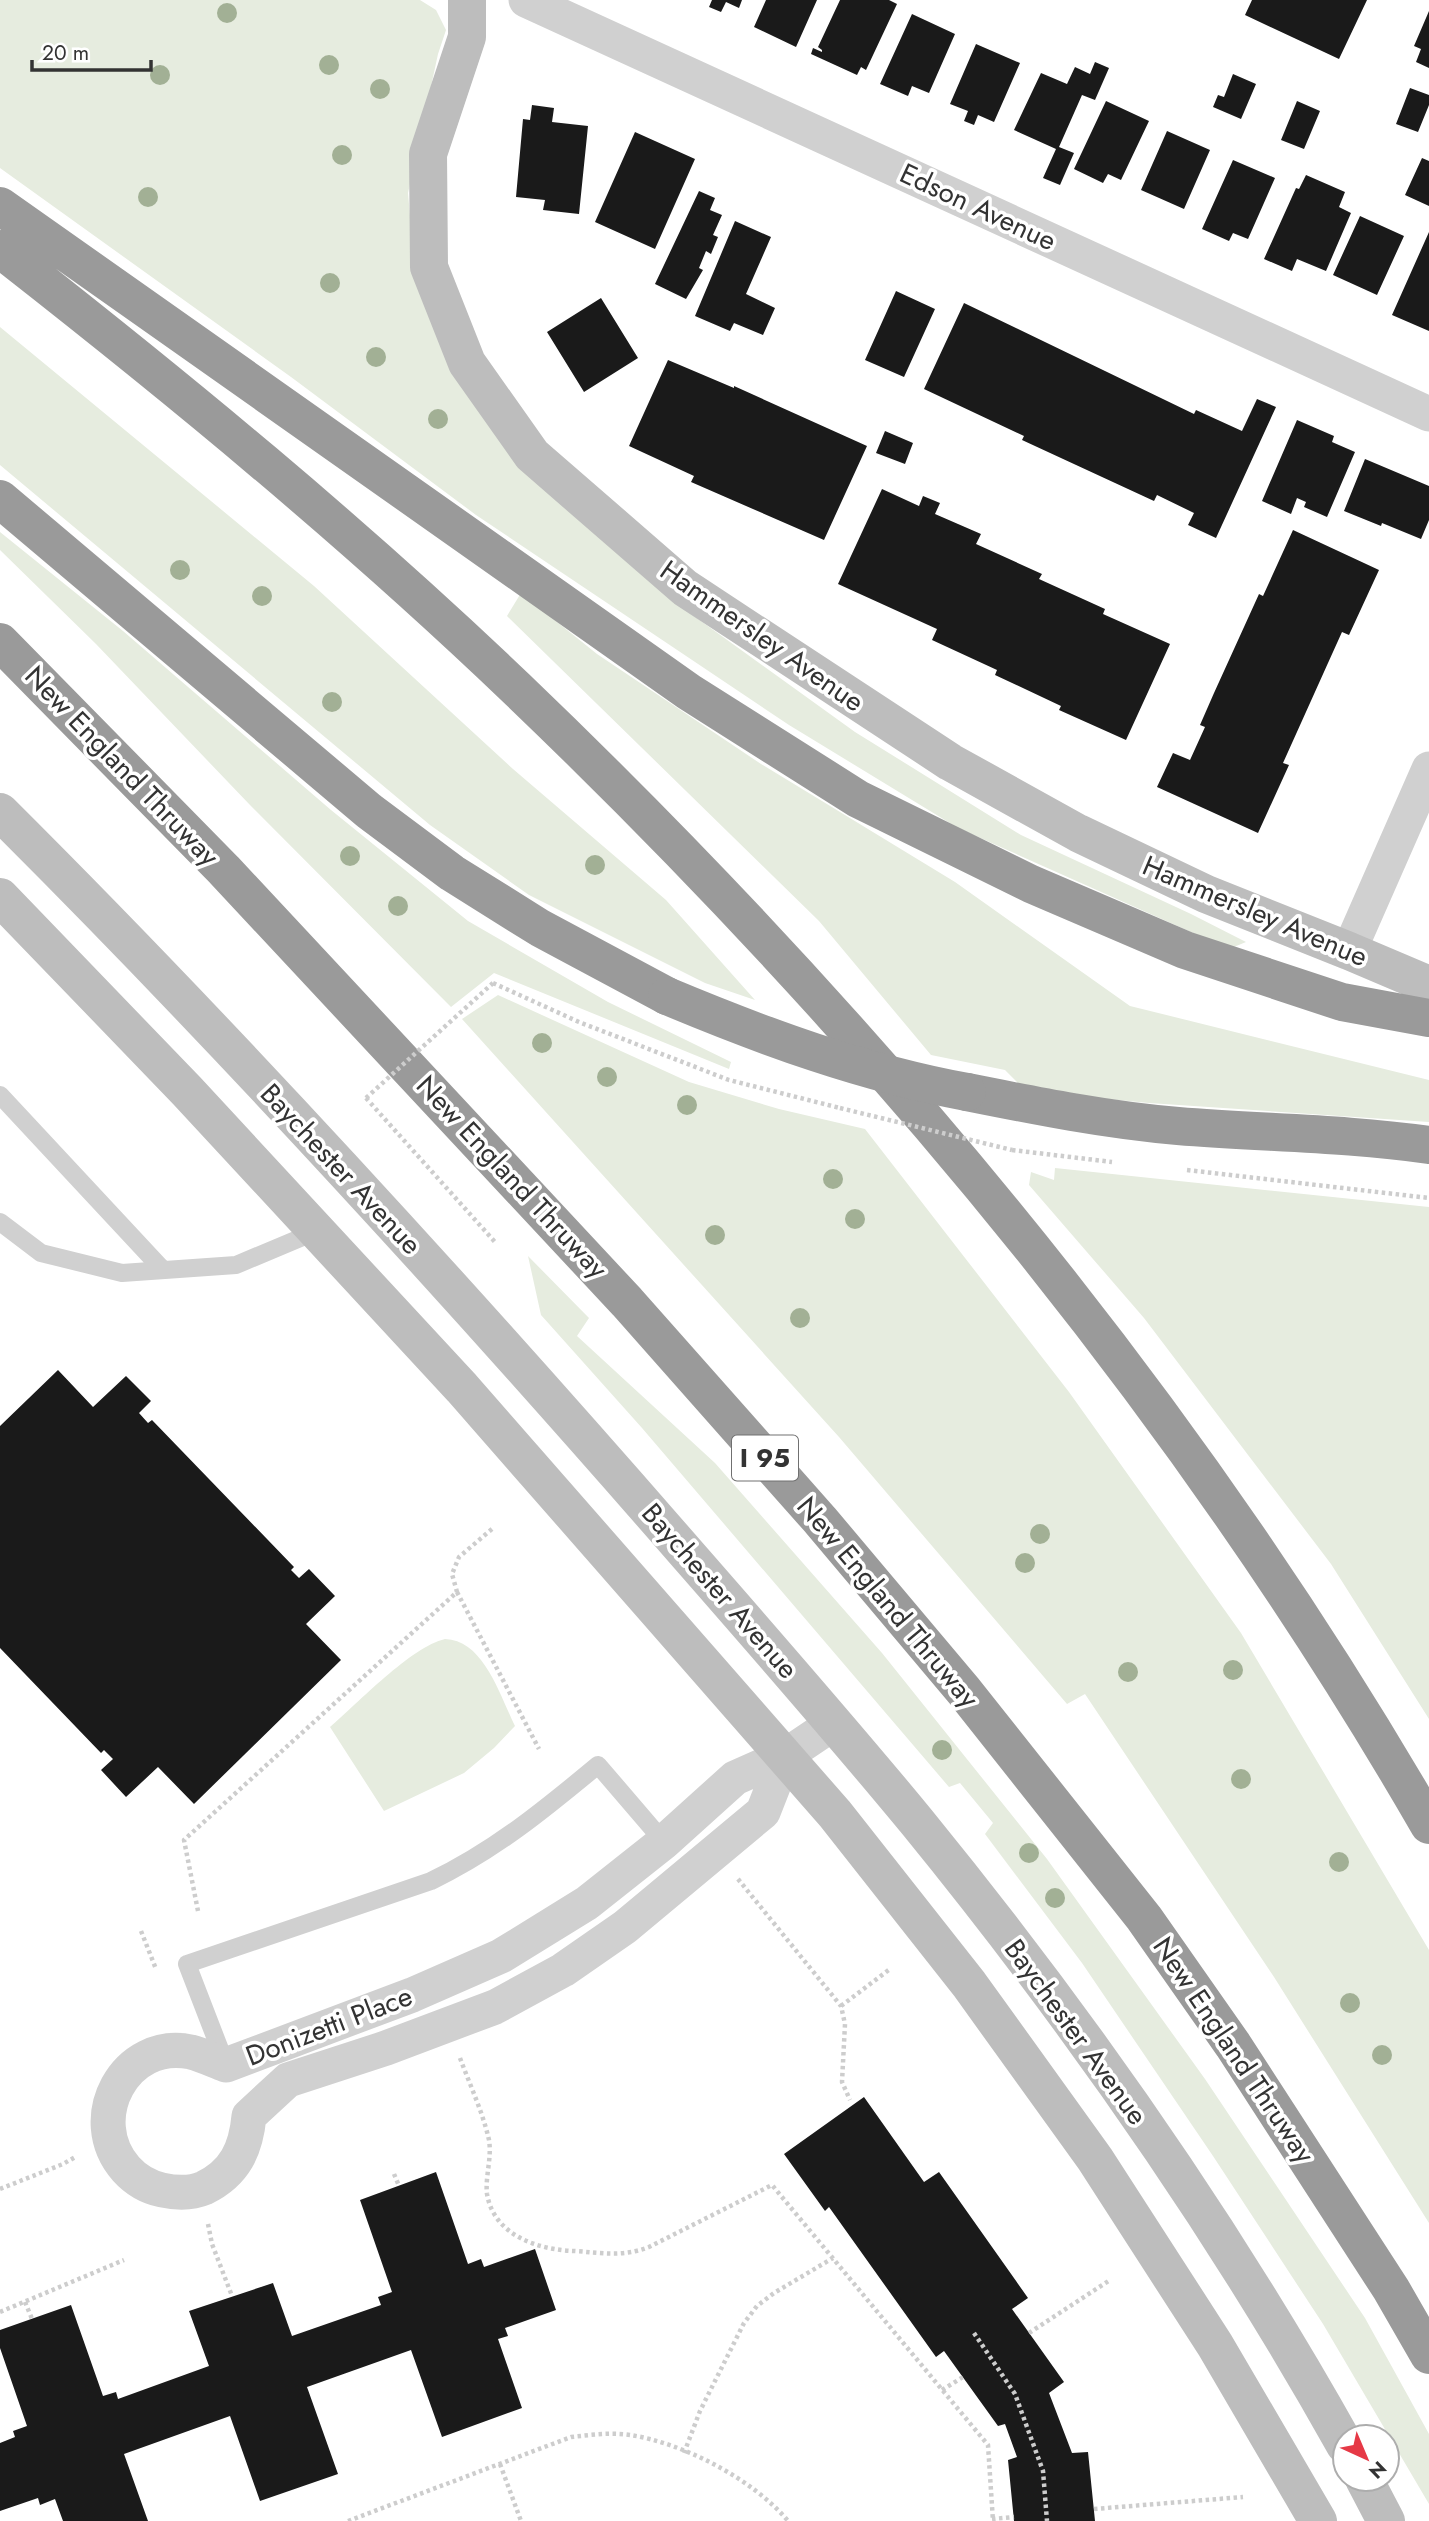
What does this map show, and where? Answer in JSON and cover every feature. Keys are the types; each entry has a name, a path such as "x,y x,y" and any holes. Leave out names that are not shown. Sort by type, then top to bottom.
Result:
{"highway":[{"path":"0,206 689,692 858,799 1031,884 1185,950 1342,1002 1429,1018"},
{"path":"0,249 235,439 456,633 619,789 826,1005 970,1171 1154,1406 1241,1526 1361,1712 1429,1825"},
{"path":"0,499 369,811 452,873 540,929 667,996 749,1030 894,1076 1067,1112 1177,1126 1350,1136 1429,1144"},
{"name":"New England Thruway","path":"0,642 225,870 628,1302 820,1520 923,1642 1144,1918 1272,2102 1391,2289 1429,2355"}],"main road":[{"name":"Hammersley Avenue","path":"467,0 467,37 428,154 429,267 467,363 532,455 685,588 950,762 1078,833 1206,894 1422,983"},
{"name":"Baychester Avenue","path":"0,812 270,1091 471,1307 834,1723 919,1825 1004,1932 1101,2064 1214,2228 1332,2423"},
{"name":"Baychester Avenue","path":"0,897 187,1091 554,1491 835,1814 969,1984 1095,2159 1215,2345 1318,2521"},
{"path":"1371,2493 1386,2521"}],"street":[{"name":"Edson Avenue","path":"526,0 1429,414"},
{"path":"1349,951 1429,769"},
{"name":"Donizetti Place","path":"109,2138 107,2115 113,2092 126,2073 144,2059 167,2051 190,2052 226,2065 412,1995 501,1956 587,1903 664,1842 735,1778 785,1756 834,1723"},
{"name":"Donizetti Place","path":"200,2189 221,2178 237,2161 247,2139 249,2116 288,2080 386,2048 495,2007 563,1970 625,1927 764,1812 785,1756"},
{"path":"109,2138 118,2160 134,2177 154,2189 177,2193 200,2189"}],"lane":[{"path":"0,1095 163,1270"},
{"path":"0,1222 41,1253 122,1273 236,1265 317,1231"},
{"path":"226,2065 187,1964 431,1881 465,1865 516,1832 597,1765 664,1842"}],"path":[{"path":"495,1242 366,1098 493,983 579,1022 729,1080 1012,1150 1116,1162"},
{"path":"1185,1170 1429,1198"},
{"path":"492,1529 459,1557 452,1574 457,1592 540,1749"},
{"path":"198,1911 184,1840 457,1592"},
{"path":"737,1879 841,2006 845,2024 842,2082 850,2100"},
{"path":"841,2006 890,1969"},
{"path":"460,2057 489,2140 487,2194 498,2221 518,2238 553,2250 630,2254 772,2185 988,2445 993,2520 1014,2516"},
{"path":"0,2189 63,2164 109,2138"},
{"path":"394,2174 399,2186"},
{"path":"200,2189 212,2244 232,2296"},
{"path":"684,2453 705,2400 744,2323 757,2305 833,2258"},
{"path":"0,2312 124,2260"},
{"path":"1029,2333 1110,2280"},
{"path":"25,2302 32,2319"},
{"path":"974,2333 1016,2394 1043,2471 1047,2521"},
{"path":"942,2390 962,2377"},
{"path":"348,2521 571,2437 597,2434 631,2435 726,2470 760,2494 788,2521"},
{"path":"500,2464 520,2521"},
{"path":"1094,2510 1243,2497"}],"shaded area":[{"path":"0,0 420,0 436,10 446,30 438,54 408,193 415,272 450,360 687,611 855,732 1021,835 1246,942 1229,949 958,828 789,725 476,515 291,377 0,168"},
{"path":"0,327 314,586 513,769 666,900 755,1000 705,983 529,895 430,825 0,465"},
{"path":"0,532 123,631 331,810 468,921 608,1002 731,1062 729,1069 494,973 451,1007 250,805 96,644 0,550"},
{"path":"521,593 597,654 761,764 955,882 1130,1006 1429,1080 1429,1122 1149,1103 1026,1091 1005,1070 931,1055 819,921 507,616"},
{"path":"498,995 689,1082 779,1109 865,1129 1069,1392 1241,1633 1429,1950 1429,2223 1274,1977 1085,1694 1067,1704 839,1437 462,1019"},
{"path":"1055,1168 1429,1207 1429,1719 1331,1564 1144,1318 1029,1185 1031,1172 1054,1180"},
{"path":"528,1256 589,1318 577,1336 715,1463 882,1653 1047,1859 1205,2079 1365,2318 1429,2434 1429,2504 1401,2456 1401,2423 1381,2423 1323,2324 1213,2156 1082,1963 985,1834 993,1823 960,1783 949,1787 642,1428 541,1315"},
{"path":"445,1639 459,1642 480,1659 497,1686 515,1726 464,1773 384,1811 330,1727 401,1664 431,1644"}],"building":[{"path":"712,0 742,0 739,8 726,2 721,12 709,7"},
{"path":"766,0 817,0 796,47 754,27"},
{"path":"840,0 889,0 897,4 866,70 861,67 857,75 811,54 813,48 822,52 818,47"},
{"path":"1252,0 1367,0 1339,59 1245,15"},
{"path":"1429,11 1429,68 1416,62 1421,49 1414,46"},
{"path":"912,14 955,34 929,93 912,86 908,96 880,84"},
{"path":"976,44 1020,63 994,122 978,115 974,125 964,121 968,111 950,104"},
{"path":"1095,62 1109,68 1095,100 1082,95 1059,147 1074,153 1060,185 1043,178 1056,149 1014,130 1041,73 1067,84 1075,67 1090,74"},
{"path":"1233,74 1256,84 1241,119 1213,107 1218,95 1224,97"},
{"path":"1410,88 1429,95 1429,105 1418,132 1396,124"},
{"path":"1106,101 1149,121 1121,180 1108,174 1103,183 1074,169"},
{"path":"1297,101 1320,111 1304,149 1281,140"},
{"path":"532,105 554,108 552,122 588,126 579,214 543,210 545,200 516,197 523,119 530,120"},
{"path":"1167,131 1210,150 1184,209 1141,190"},
{"path":"635,132 695,159 655,249 595,222"},
{"path":"1422,158 1429,161 1429,206 1405,195"},
{"path":"1233,160 1275,178 1248,239 1233,233 1229,241 1202,229"},
{"path":"1306,175 1345,192 1339,207 1351,213 1326,271 1297,259 1292,271 1264,259 1296,188 1299,189"},
{"path":"699,191 715,198 710,210 722,215 713,235 718,237 711,254 706,251 699,268 703,270 686,299 655,284"},
{"path":"1360,216 1404,236 1377,295 1333,275"},
{"path":"735,221 771,237 746,294 775,308 763,335 734,323 730,331 695,316"},
{"path":"1429,232 1429,331 1392,315"},
{"path":"896,291 935,309 904,377 865,360"},
{"path":"601,298 638,358 584,392 547,332"},
{"path":"964,303 1194,414 1196,410 1242,431 1257,399 1276,407 1216,538 1188,525 1194,513 1157,495 1154,501 1022,440 1024,436 924,389"},
{"path":"668,360 734,386 867,446 824,540 691,482 694,476 629,446"},
{"path":"1297,420 1334,436 1332,442 1355,452 1327,517 1304,507 1306,502 1297,498 1291,514 1262,501"},
{"path":"885,431 913,443 905,464 876,453"},
{"path":"1365,459 1429,486 1429,520 1421,539 1344,511"},
{"path":"882,489 919,506 923,496 940,503 935,514 981,534 976,544 1042,574 1039,579 1105,609 1103,614 1170,644 1126,740 1059,710 1061,706 995,675 997,670 932,640 937,629 838,584"},
{"path":"1293,530 1379,570 1349,635 1342,632 1283,763 1289,765 1258,833 1157,787 1173,753 1190,760 1205,727 1200,725 1214,693 1259,594 1263,596"},
{"path":"58,1370 93,1407 126,1376 151,1401 139,1413 148,1423 152,1420 294,1567 291,1570 299,1578 309,1569 335,1596 306,1624 341,1660 194,1804 158,1767 126,1797 101,1770 113,1759 104,1750 101,1753 0,1648 0,1426"},
{"path":"864,2097 924,2182 939,2172 1028,2298 1012,2309 1064,2382 1049,2393 1072,2453 1088,2452 1095,2521 1014,2521 1008,2460 1017,2457 1005,2424 998,2426 944,2351 936,2357 829,2207 825,2211 784,2154"},
{"path":"436,2172 468,2264 481,2259 484,2267 535,2249 556,2310 505,2328 508,2336 498,2339 522,2408 442,2437 411,2350 307,2387 338,2474 260,2501 230,2416 124,2454 148,2521 63,2521 55,2499 40,2505 38,2498 0,2511 0,2443 15,2437 13,2431 27,2426 0,2348 0,2330 71,2305 103,2396 116,2392 118,2399 209,2366 189,2311 273,2283 292,2336 381,2305 378,2297 392,2292 360,2200"}]}
